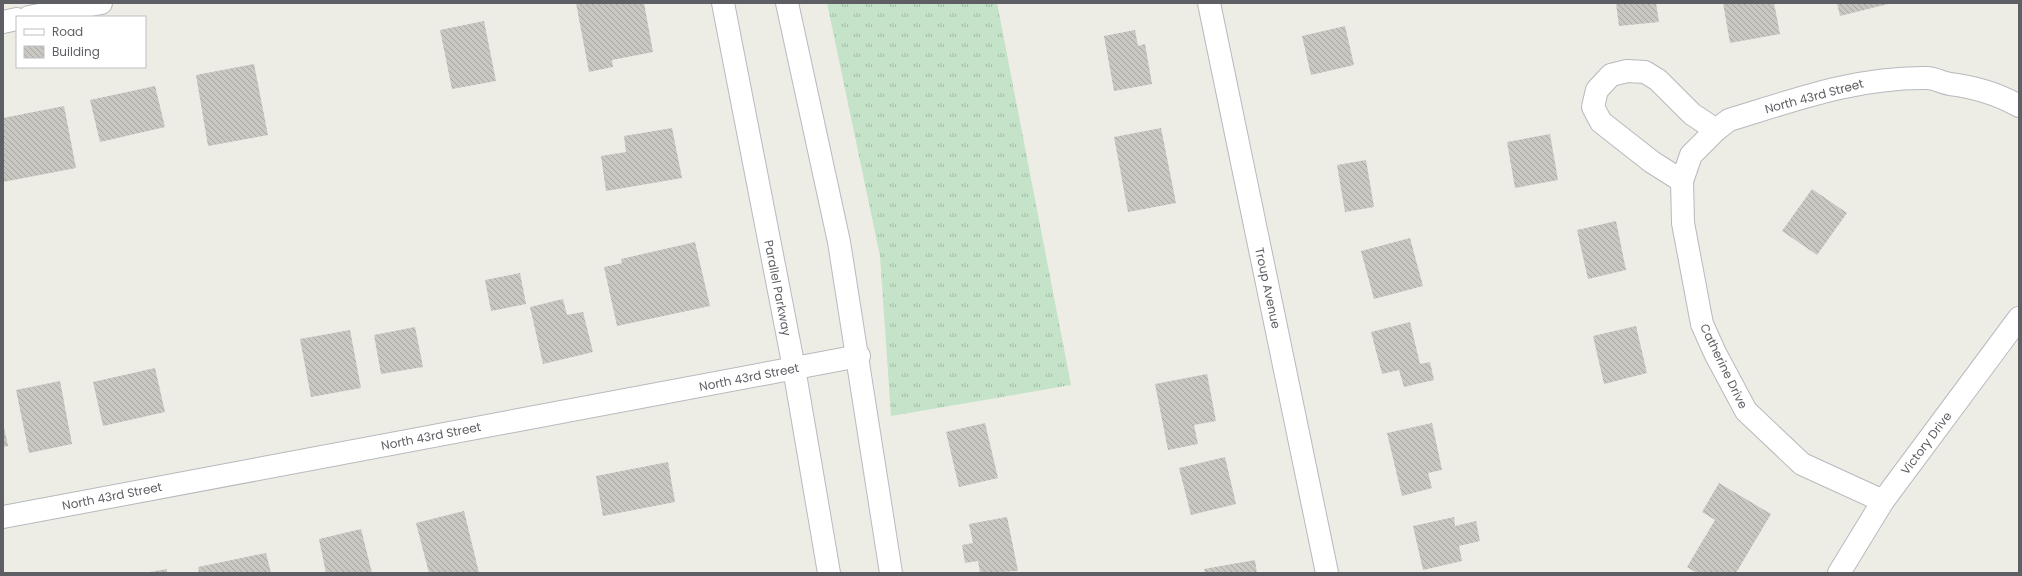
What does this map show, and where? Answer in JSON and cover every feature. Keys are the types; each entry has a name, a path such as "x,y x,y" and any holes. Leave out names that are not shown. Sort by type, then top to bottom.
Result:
{"street":[{"path":"34,16 101,3"},
{"name":"Parallel Parkway","path":"723,3 794,368 829,573"},
{"path":"787,3 839,242 859,356 892,573"},
{"name":"Troup Avenue","path":"1209,3 1327,573"},
{"path":"3,22 16,19"},
{"path":"1682,181 1652,162 1601,122 1593,107 1597,90 1611,75 1627,71 1645,72 1658,80 1692,114 1716,130"},
{"name":"North 43rd Street","path":"1691,155 1728,120 1829,89 1871,80 1928,78 1947,84 1972,87 2019,106"},
{"name":"Catherine Drive","path":"1691,155 1682,181 1683,223 1702,324 1715,353 1746,411 1802,464 1883,501"},
{"name":"Victory Drive","path":"1839,573 1883,501 2019,318"},
{"name":"North 43rd Street","path":"3,517 859,356"}],"green space":[{"path":"827,3 997,3 1071,385 891,416 880,256"}],"building":[{"path":"576,3 644,3 653,52 612,60 613,67 589,72"},
{"path":"1616,3 1656,3 1659,22 1619,26"},
{"path":"1723,3 1774,3 1780,34 1730,43"},
{"path":"1837,3 1888,3 1888,4 1840,16"},
{"path":"484,21 496,81 452,89 440,30"},
{"path":"1345,26 1354,65 1311,75 1302,36"},
{"path":"1135,30 1138,46 1145,44 1152,84 1114,91 1104,36"},
{"path":"254,64 268,135 208,146 196,75"},
{"path":"155,86 165,127 100,142 90,100"},
{"path":"64,106 76,168 3,182 3,118"},
{"path":"672,128 682,178 606,191 601,156 626,152 624,136"},
{"path":"1161,128 1176,203 1128,212 1114,137"},
{"path":"1550,134 1558,180 1515,188 1507,142"},
{"path":"1366,160 1374,207 1345,212 1337,165"},
{"path":"1812,189 1847,213 1817,255 1782,231"},
{"path":"1616,221 1626,270 1588,279 1577,230"},
{"path":"1410,238 1423,286 1374,299 1361,251"},
{"path":"695,242 710,306 617,326 604,267 622,263 621,259"},
{"path":"520,273 526,304 491,311 485,280"},
{"path":"563,299 567,315 583,312 593,352 543,364 530,307"},
{"path":"1410,322 1420,364 1430,362 1434,380 1404,387 1399,370 1382,374 1371,332"},
{"path":"1636,326 1647,373 1604,384 1593,336"},
{"path":"415,327 423,367 381,374 374,335"},
{"path":"350,330 361,388 311,397 300,339"},
{"path":"155,368 165,412 103,426 93,382"},
{"path":"1207,374 1216,421 1194,425 1198,444 1168,450 1155,384"},
{"path":"60,381 72,444 29,453 16,390"},
{"path":"3,423 8,446 3,447"},
{"path":"985,423 998,478 959,487 946,432"},
{"path":"1432,423 1442,470 1428,473 1432,488 1402,496 1387,433"},
{"path":"1225,457 1236,504 1191,515 1179,468"},
{"path":"668,462 675,502 603,516 596,476"},
{"path":"1719,483 1771,514 1736,573 1697,573 1687,567 1715,520 1702,512"},
{"path":"464,511 479,573 429,573 416,523"},
{"path":"1007,517 1018,571 980,573 978,561 965,563 962,545 973,543 969,524"},
{"path":"1454,517 1455,526 1476,521 1480,541 1459,546 1462,561 1423,570 1413,526"},
{"path":"361,529 372,573 326,573 319,539"},
{"path":"266,553 271,573 199,573 198,567"},
{"path":"1255,560 1257,573 1205,573 1204,569"},
{"path":"167,569 167,573 150,573 150,572"}]}
